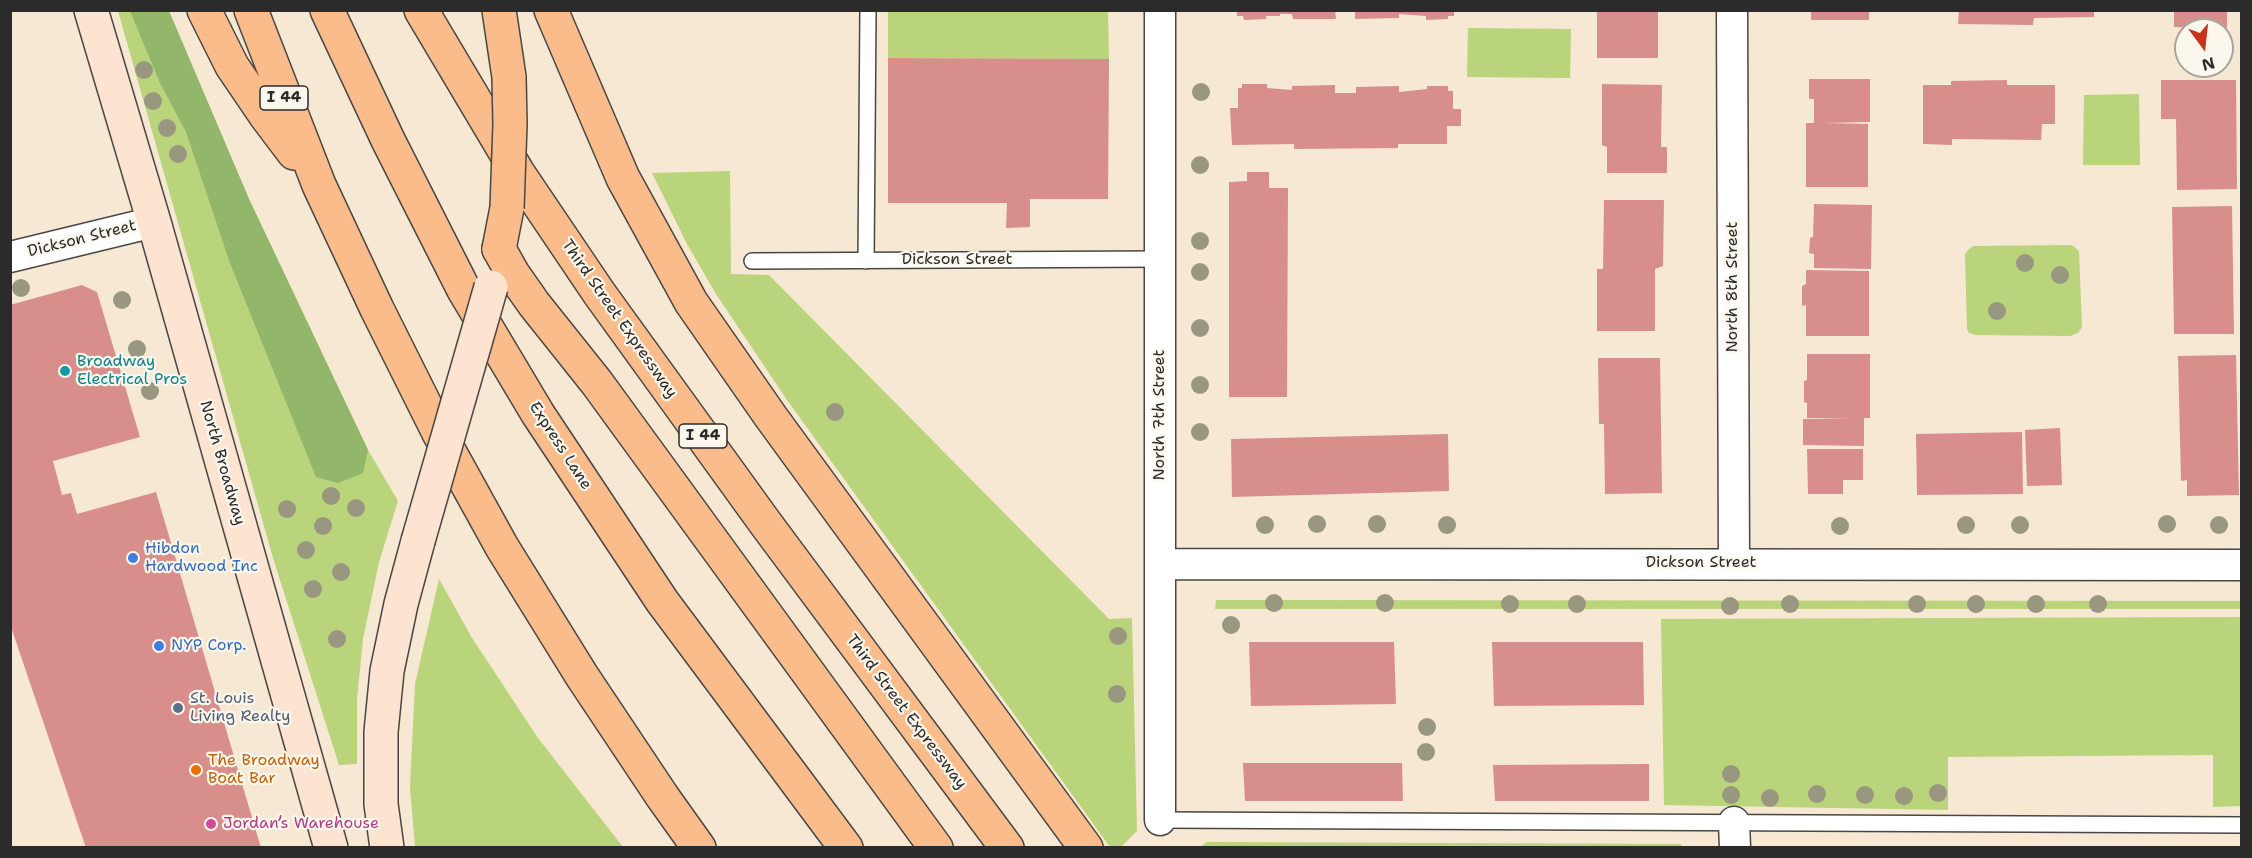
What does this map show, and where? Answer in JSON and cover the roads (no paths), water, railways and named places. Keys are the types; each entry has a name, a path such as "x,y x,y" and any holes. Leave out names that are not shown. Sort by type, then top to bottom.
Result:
{"main road":[{"name":"North Broadway","path":"91,10 154,222 331,848"},
{"path":"204,10 232,66 266,116 319,185"},
{"name":"I 44","path":"250,10 319,185 413,381 502,548 582,676 699,848"},
{"name":"Express Lane","path":"327,10 387,140 464,290 538,414 662,602 846,848"},
{"name":"Third Street Expressway","path":"421,10 518,173 599,294 766,524 1007,848"},
{"path":"387,848 381,804 381,732 387,671 401,604 418,541 491,287 507,208 509,77 499,10"},
{"path":"551,10 623,178 691,302 764,408 1086,848"},
{"path":"499,249 534,304 597,383 936,848"}],"street":[{"name":"North 7th Street","path":"1160,10 1160,820"},
{"name":"North 8th Street","path":"1732,10 1734,563"},
{"name":"Dickson Street","path":"10,257 154,222"},
{"name":"Dickson Street","path":"1160,564 2241,565"}],"lane":[{"path":"866,261 868,10"},
{"name":"Dickson Street","path":"752,261 1161,260"},
{"path":"1160,820 1734,835 2241,825"}],"place":[{"name":"Broadway Electrical Pros","path":"65,371"},
{"name":"Hibdon Hardwood Inc","path":"133,558"},
{"name":"NYP Corp.","path":"159,646"},
{"name":"St. Louis Living Realty","path":"178,708"},
{"name":"The Broadway Boat Bar","path":"196,770"},
{"name":"Jordan’s Warehouse","path":"211,824"}]}
